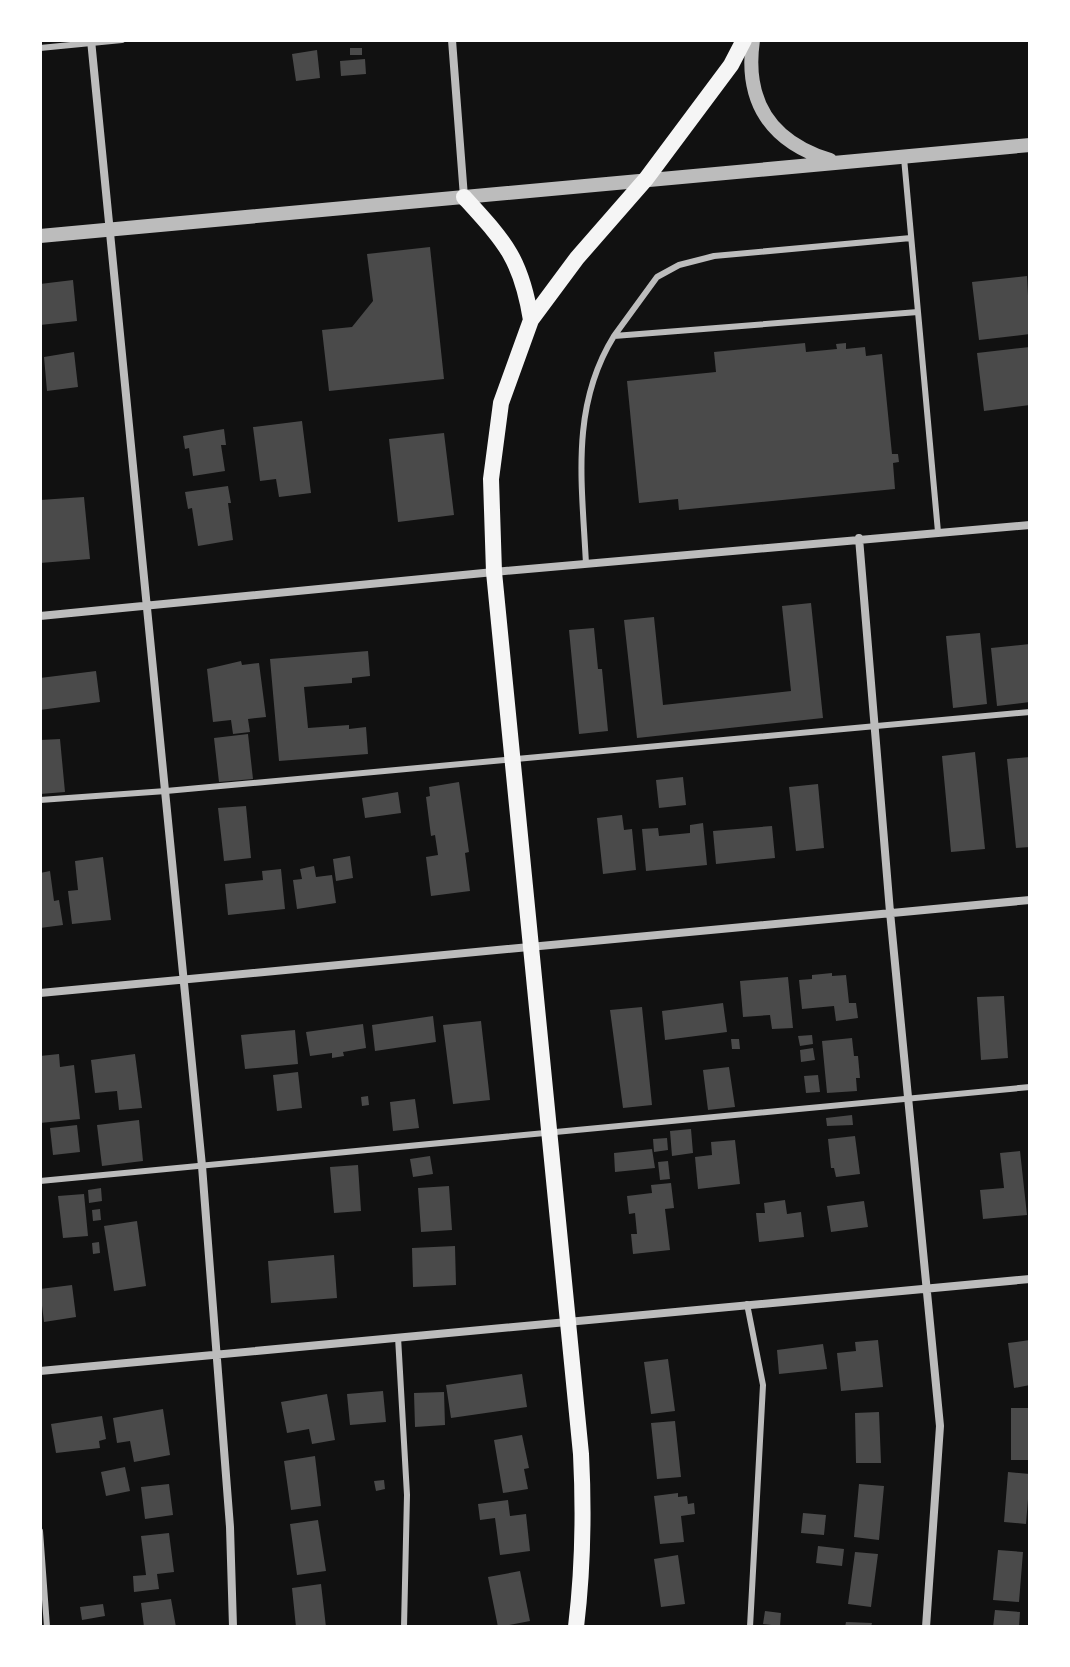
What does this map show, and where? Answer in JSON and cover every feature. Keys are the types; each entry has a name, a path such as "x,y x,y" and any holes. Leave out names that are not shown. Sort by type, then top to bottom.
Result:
{"main road":[{"path":"576,1627 583,1565 584,1514 568,1321 494,572 491,479 501,403 531,320 577,258 646,179 731,65 744,40"},
{"path":"464,197 501,238 519,266 531,320"}],"street":[{"path":"452,40 464,197"},
{"path":"753,40 751,56 757,100 770,121 784,138 803,152 838,162"},
{"path":"91,42 202,1166 230,1527 233,1627"},
{"path":"40,236 1030,145"},
{"path":"40,616 859,538 1030,525"},
{"path":"859,538 890,912 940,1426 926,1627"},
{"path":"40,993 1030,900"},
{"path":"40,1371 1030,1279"}],"lane":[{"path":"40,48 122,40"},
{"path":"904,157 938,532"},
{"path":"586,564 581,440 589,390 600,359 657,277 679,265 714,256 911,238"},
{"path":"614,336 918,312"},
{"path":"40,800 1030,712"},
{"path":"40,1181 1030,1087"},
{"path":"747,1304 763,1385 750,1627"},
{"path":"398,1337 407,1495 404,1627"},
{"path":"40,1531 47,1627"}],"building":[{"path":"350,48 362,48 362,55 350,55"},
{"path":"317,50 320,78 296,81 292,54"},
{"path":"365,59 366,74 341,76 340,61"},
{"path":"430,247 444,379 329,391 322,330 352,327 373,301 367,254"},
{"path":"1027,276 1030,334 979,340 972,282"},
{"path":"73,280 77,321 40,325 40,284"},
{"path":"805,343 806,352 837,349 836,344 846,343 846,349 865,347 866,356 882,354 892,454 898,454 899,462 893,463 895,489 679,510 678,499 639,503 627,381 716,372 714,352"},
{"path":"1030,347 1030,405 984,411 977,353"},
{"path":"74,352 78,387 47,391 44,357"},
{"path":"302,421 311,493 279,497 276,479 260,481 253,427"},
{"path":"224,429 226,445 221,445 225,471 193,476 189,448 185,449 183,436"},
{"path":"444,433 454,515 398,522 389,439"},
{"path":"228,486 233,540 198,546 192,508 188,509 185,492"},
{"path":"84,497 90,559 40,563 40,500"},
{"path":"811,603 823,718 637,738 624,620 654,617 663,705 791,691 782,606"},
{"path":"594,628 598,669 602,669 608,731 579,734 569,630"},
{"path":"980,633 987,704 953,708 946,636"},
{"path":"1030,644 1030,702 997,706 991,648"},
{"path":"368,651 370,676 352,678 352,683 304,687 308,728 366,727 368,754 279,761 270,659"},
{"path":"241,661 242,665 259,663 266,717 248,719 250,732 233,734 231,720 213,722 207,669"},
{"path":"96,671 100,702 40,710 40,678"},
{"path":"248,734 253,779 219,782 214,738"},
{"path":"60,739 65,792 40,794 40,740"},
{"path":"975,752 985,849 951,852 942,756"},
{"path":"1030,757 1030,847 1016,848 1007,759"},
{"path":"683,777 686,805 659,808 656,780"},
{"path":"459,782 469,852 465,853 470,891 431,896 426,857 438,855 435,835 431,836 426,797 430,796 429,787"},
{"path":"818,784 824,848 796,851 789,787"},
{"path":"398,792 401,813 365,818 362,798"},
{"path":"246,806 251,858 224,861 218,808"},
{"path":"622,815 624,830 632,829 636,870 603,874 597,818"},
{"path":"703,823 707,865 646,871 642,829 658,828 659,836 690,833 690,825"},
{"path":"772,826 775,858 716,864 713,831"},
{"path":"350,856 353,878 336,881 333,859"},
{"path":"103,857 111,920 72,924 68,891 78,890 75,861"},
{"path":"314,866 316,877 332,875 336,903 297,909 293,880 302,879 300,869"},
{"path":"281,869 285,909 228,915 225,884 263,880 262,871"},
{"path":"50,871 54,901 59,900 63,925 40,928 40,873"},
{"path":"832,973 832,976 846,975 849,1003 856,1003 858,1018 836,1021 834,1006 802,1009 799,980"},
{"path":"788,977 793,1028 772,1029 770,1015 743,1017 740,981"},
{"path":"1004,996 1008,1058 981,1060 977,997"},
{"path":"723,1003 727,1032 665,1040 662,1011"},
{"path":"642,1007 652,1105 623,1108 610,1010"},
{"path":"433,1016 436,1042 375,1051 372,1025"},
{"path":"481,1021 490,1100 453,1104 443,1025"},
{"path":"363,1024 366,1048 343,1052 344,1056 332,1058 332,1053 310,1056 306,1032"},
{"path":"295,1030 298,1064 245,1069 241,1035"},
{"path":"812,1035 813,1044 800,1046 798,1036"},
{"path":"852,1038 854,1056 858,1056 860,1078 856,1078 857,1091 827,1093 822,1041"},
{"path":"731,1039 739,1039 740,1049 732,1049"},
{"path":"813,1048 815,1060 801,1062 800,1050"},
{"path":"59,1054 60,1067 74,1065 80,1119 40,1123 40,1056"},
{"path":"135,1054 142,1108 119,1110 117,1091 95,1093 91,1060"},
{"path":"729,1067 735,1107 708,1110 703,1070"},
{"path":"298,1072 302,1108 277,1111 273,1075"},
{"path":"818,1075 820,1092 806,1093 804,1076"},
{"path":"368,1096 369,1105 362,1106 361,1097"},
{"path":"415,1099 419,1128 393,1131 390,1102"},
{"path":"852,1115 853,1125 827,1126 826,1118"},
{"path":"139,1120 143,1161 102,1166 97,1125"},
{"path":"77,1125 80,1152 53,1155 50,1128"},
{"path":"691,1129 693,1153 672,1156 670,1131"},
{"path":"855,1136 860,1174 836,1177 834,1168 831,1168 828,1139"},
{"path":"667,1138 668,1150 654,1152 653,1139"},
{"path":"735,1140 740,1184 698,1189 695,1157 712,1155 711,1142"},
{"path":"652,1149 655,1168 615,1172 614,1153"},
{"path":"1020,1151 1027,1215 983,1219 980,1190 1004,1188 1000,1153"},
{"path":"430,1156 433,1174 413,1177 410,1159"},
{"path":"668,1161 670,1179 660,1180 658,1162"},
{"path":"358,1165 361,1211 334,1213 330,1167"},
{"path":"671,1183 674,1208 665,1209 670,1250 633,1254 631,1234 637,1234 635,1213 629,1214 627,1196 652,1193 651,1185"},
{"path":"449,1186 452,1230 421,1232 418,1188"},
{"path":"101,1188 102,1201 89,1203 88,1190"},
{"path":"84,1194 88,1236 63,1238 58,1196"},
{"path":"785,1200 787,1214 801,1212 804,1237 759,1242 756,1213 765,1213 764,1203"},
{"path":"864,1201 868,1227 831,1232 827,1206"},
{"path":"100,1209 101,1220 93,1221 92,1210"},
{"path":"137,1221 146,1286 114,1291 104,1226"},
{"path":"99,1242 100,1253 93,1254 92,1243"},
{"path":"455,1246 456,1285 413,1287 412,1248"},
{"path":"334,1255 337,1298 271,1303 268,1261"},
{"path":"72,1285 76,1317 44,1322 40,1289"},
{"path":"878,1340 883,1387 841,1391 837,1353 856,1351 855,1342"},
{"path":"1030,1340 1030,1385 1014,1388 1008,1343"},
{"path":"823,1344 827,1369 779,1374 777,1350"},
{"path":"668,1359 675,1411 651,1414 644,1362"},
{"path":"522,1374 527,1407 451,1418 446,1385"},
{"path":"383,1391 386,1422 350,1425 347,1394"},
{"path":"444,1392 445,1425 415,1427 414,1393"},
{"path":"327,1394 335,1440 312,1444 309,1429 287,1433 281,1402"},
{"path":"1011,1408 1030,1408 1030,1460 1011,1460"},
{"path":"163,1409 170,1455 134,1462 130,1441 117,1443 113,1418"},
{"path":"879,1412 881,1463 856,1463 855,1413"},
{"path":"102,1416 106,1439 99,1441 100,1448 56,1453 51,1424"},
{"path":"675,1421 681,1477 657,1479 651,1423"},
{"path":"522,1435 529,1468 524,1469 528,1489 503,1493 494,1440"},
{"path":"315,1456 321,1506 291,1510 284,1461"},
{"path":"125,1467 130,1491 106,1496 101,1472"},
{"path":"1008,1472 1030,1474 1026,1524 1004,1522"},
{"path":"384,1480 385,1489 376,1491 374,1481"},
{"path":"169,1484 173,1515 145,1519 141,1487"},
{"path":"859,1484 884,1486 879,1540 854,1537"},
{"path":"678,1493 678,1497 687,1496 688,1504 694,1503 695,1514 681,1516 684,1542 660,1544 654,1496"},
{"path":"508,1500 510,1516 526,1514 530,1551 500,1555 495,1518 480,1520 478,1504"},
{"path":"803,1513 826,1515 824,1535 801,1533"},
{"path":"318,1520 326,1571 297,1575 290,1524"},
{"path":"169,1533 174,1572 157,1574 159,1589 134,1592 133,1576 146,1575 141,1536"},
{"path":"818,1546 844,1549 842,1566 816,1563"},
{"path":"998,1550 1023,1552 1019,1602 993,1600"},
{"path":"855,1552 878,1554 871,1607 848,1604"},
{"path":"678,1555 685,1604 661,1607 654,1559"},
{"path":"520,1571 530,1621 498,1627 488,1577"},
{"path":"321,1584 326,1627 296,1627 292,1588"},
{"path":"171,1599 176,1627 144,1627 141,1603"},
{"path":"103,1604 105,1616 82,1620 80,1607"},
{"path":"995,1610 1020,1612 1019,1627 993,1627"},
{"path":"765,1611 781,1613 780,1626 763,1624"},
{"path":"846,1622 872,1623 871,1627 845,1627"}]}
